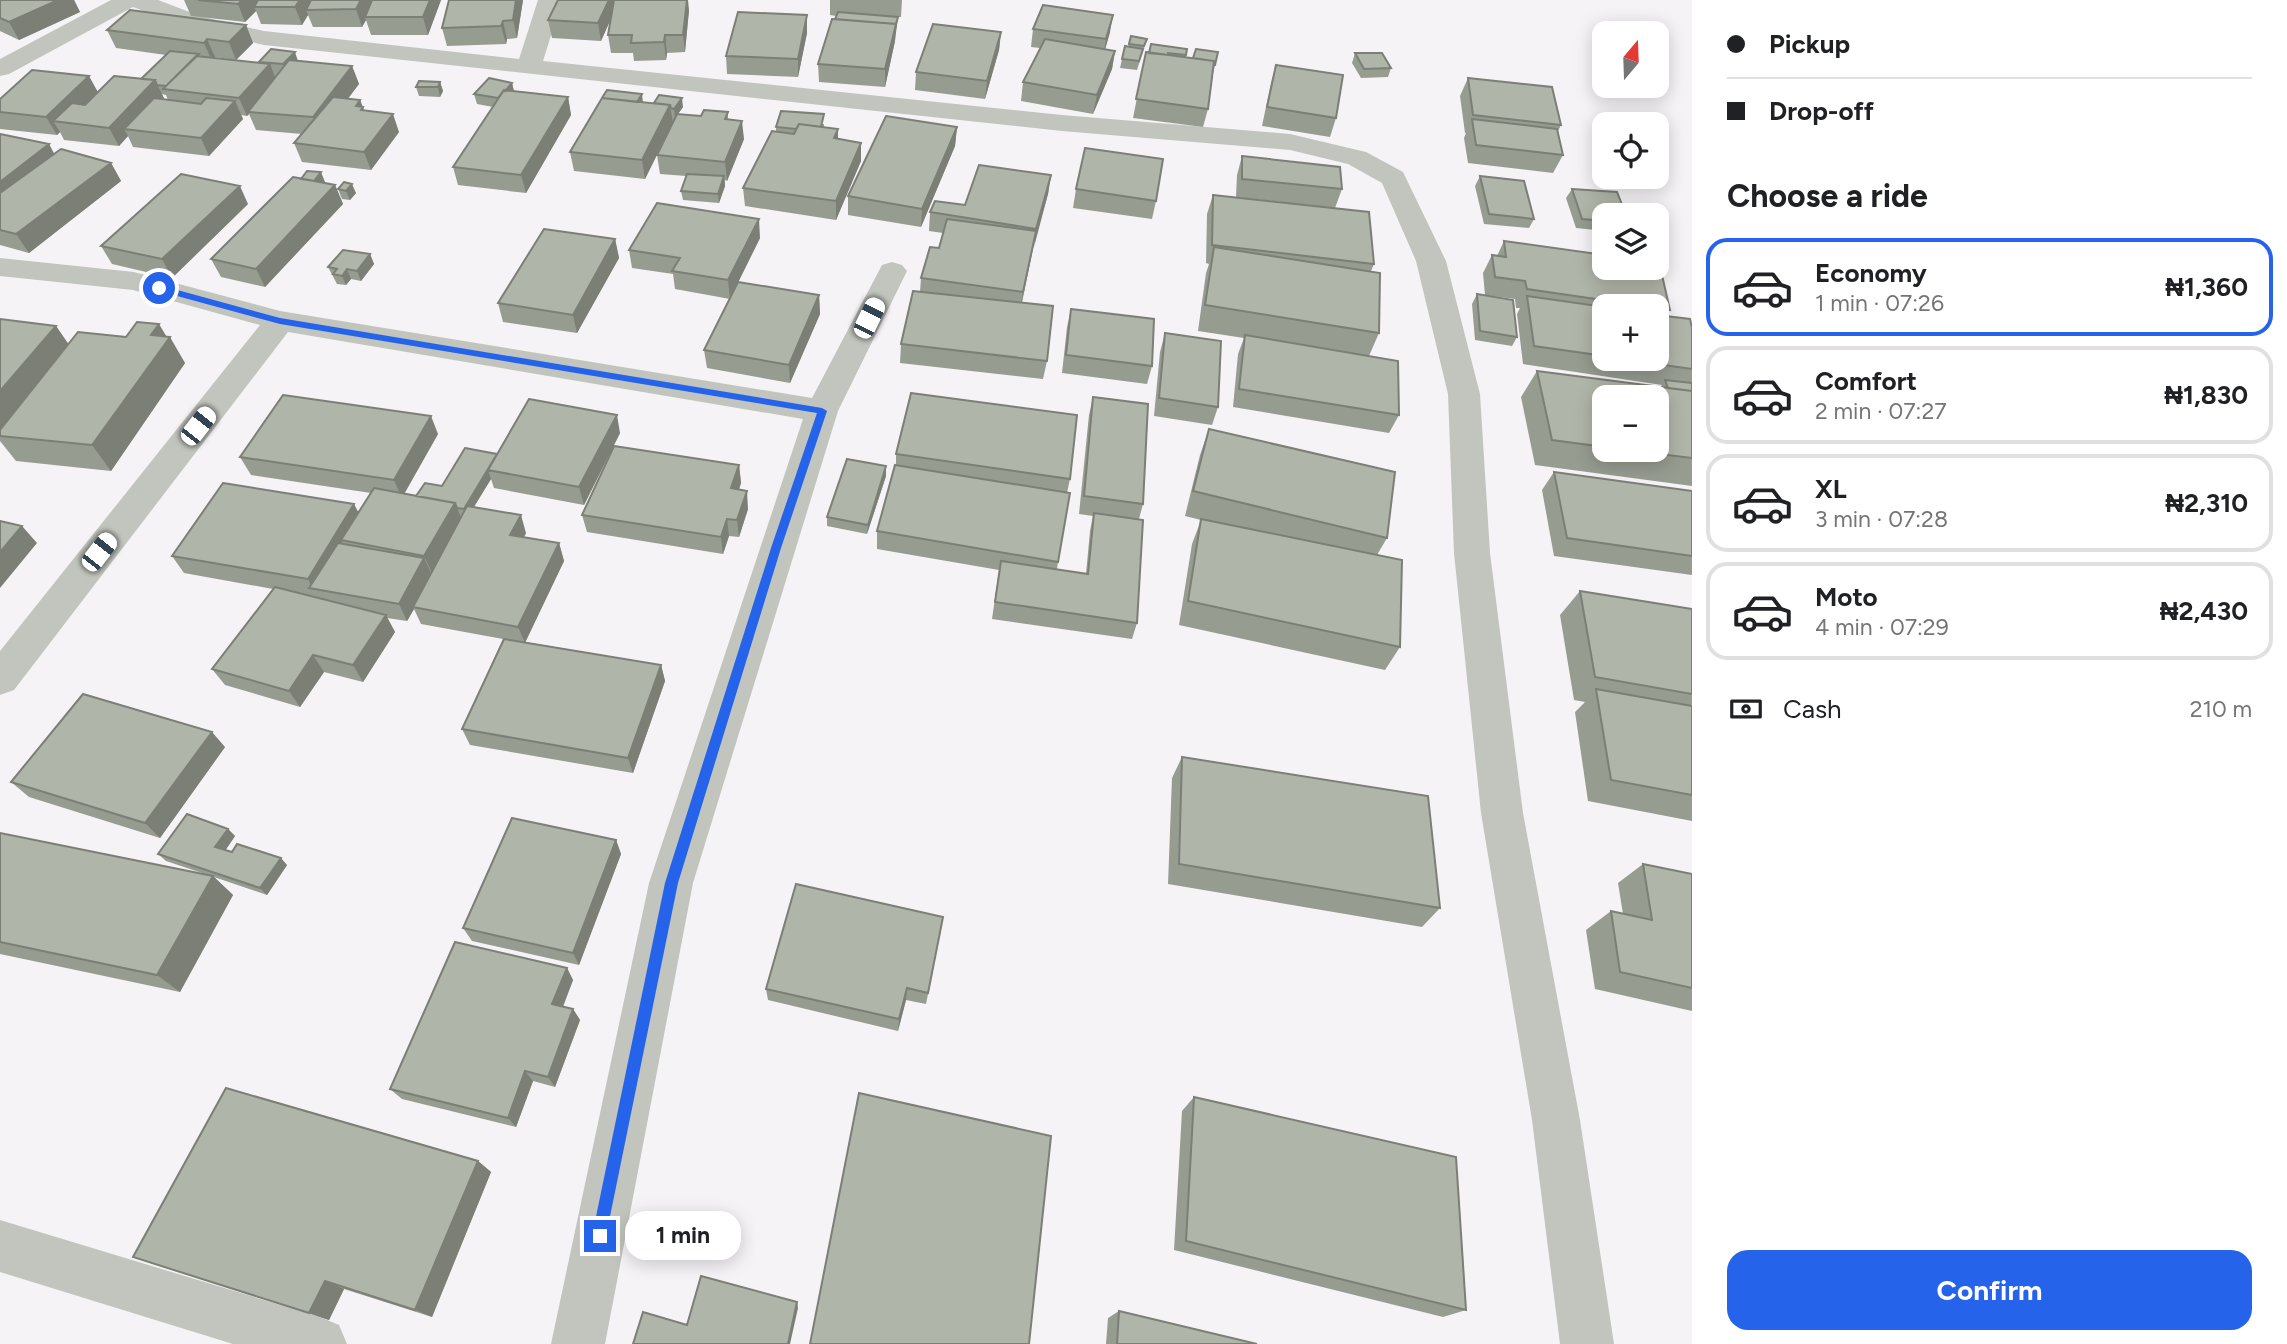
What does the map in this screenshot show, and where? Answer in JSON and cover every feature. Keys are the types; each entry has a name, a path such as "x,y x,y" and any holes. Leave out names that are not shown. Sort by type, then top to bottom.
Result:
{"street":[{"path":"0,69 128,0"},
{"path":"137,0 192,21 264,38 1062,122 1290,142 1357,158 1393,178 1430,261 1464,394 1472,553 1502,813 1556,1120 1587,1344"},
{"path":"529,66 550,0"},
{"path":"0,267 134,281 280,321 822,411"},
{"path":"578,1344 671,883 822,411 892,271"},
{"path":"0,679 280,321"},
{"path":"0,1246 320,1344"}],"building":[{"path":"0,0 58,0 9,22 0,18"},
{"path":"198,0 242,0 238,4"},
{"path":"258,0 300,0 295,7 254,7"},
{"path":"311,0 361,0 356,9 306,10"},
{"path":"372,0 430,0 423,17 365,17"},
{"path":"449,0 516,0 513,20 503,21 501,26 442,28"},
{"path":"558,0 609,0 598,23 548,20"},
{"path":"614,0 687,0 683,35 665,35 664,42 631,43 632,35 608,35"},
{"path":"1043,5 1113,15 1106,39 1033,29"},
{"path":"130,10 246,25 229,42 207,39 204,43 107,30"},
{"path":"738,12 807,15 798,59 726,56"},
{"path":"838,12 898,17 896,24 835,19"},
{"path":"832,19 896,24 885,69 818,64"},
{"path":"933,24 1001,32 987,81 916,72"},
{"path":"1131,36 1147,39 1144,46 1129,44"},
{"path":"1045,39 1115,51 1097,95 1023,82"},
{"path":"1151,44 1187,49 1186,55 1149,53"},
{"path":"1125,46 1143,49 1139,61 1122,59"},
{"path":"271,49 295,52 283,64 259,62"},
{"path":"1196,49 1218,52 1215,65 1214,61 1193,58"},
{"path":"170,51 199,54 166,86 157,85 155,80 141,79"},
{"path":"1146,52 1214,61 1208,109 1136,99"},
{"path":"1355,53 1382,53 1391,68 1364,69"},
{"path":"196,56 270,64 239,98 163,89"},
{"path":"289,60 352,66 313,117 248,112"},
{"path":"1276,65 1343,75 1336,118 1267,107"},
{"path":"32,70 89,76 46,117 0,112 0,99"},
{"path":"114,76 155,80 109,128 53,121 72,103 85,105"},
{"path":"489,78 512,83 498,98 474,94"},
{"path":"1468,78 1552,87 1561,125 1473,115"},
{"path":"419,81 440,82 438,87 416,87"},
{"path":"504,90 568,97 521,175 453,167"},
{"path":"607,90 642,94 637,102 602,98"},
{"path":"659,95 682,98 674,109 670,105 654,103"},
{"path":"333,97 360,100 356,106 363,107 361,110 393,114 364,152 294,143"},
{"path":"154,98 201,104 206,98 235,101 201,138 124,129"},
{"path":"602,98 670,105 642,160 570,152"},
{"path":"704,110 728,112 725,119 742,121 725,162 657,155 677,114 701,116"},
{"path":"781,111 824,114 821,127 799,124 796,129 776,127"},
{"path":"886,116 957,127 922,209 848,196"},
{"path":"1472,119 1557,129 1563,155 1476,145"},
{"path":"799,124 838,129 834,138 861,143 836,201 743,188 772,131 794,134"},
{"path":"0,134 49,144 0,182"},
{"path":"1085,148 1163,159 1156,201 1076,189"},
{"path":"61,149 111,163 16,234 0,230 0,193"},
{"path":"1242,156 1340,167 1342,189 1242,179"},
{"path":"979,165 1051,175 1036,229 930,212 935,201 965,205"},
{"path":"307,171 321,172 314,181 301,179"},
{"path":"181,174 240,186 162,259 101,246"},
{"path":"687,174 724,176 718,194 681,191"},
{"path":"1480,176 1524,181 1534,219 1489,214"},
{"path":"293,177 335,185 256,269 211,259"},
{"path":"344,182 352,184 346,191 338,189"},
{"path":"1572,189 1617,192 1621,203 1592,203 1592,220 1582,219"},
{"path":"1213,195 1369,212 1374,264 1212,245"},
{"path":"657,203 759,219 728,280 672,271 680,258 629,250"},
{"path":"947,219 1036,231 1023,292 921,278 930,247 939,248"},
{"path":"544,229 615,239 573,315 498,303"},
{"path":"1504,241 1592,253 1592,280 1663,280 1666,294 1592,294 1592,298 1527,289 1525,281 1495,277 1492,255 1506,257"},
{"path":"1214,247 1380,273 1379,333 1205,305"},
{"path":"343,250 370,254 357,271 347,269 342,276 333,274 337,269 328,267"},
{"path":"738,282 819,295 789,365 704,350"},
{"path":"913,291 1053,306 1047,361 901,344"},
{"path":"1477,294 1513,300 1517,337 1480,331"},
{"path":"1527,296 1592,305 1592,354 1534,346"},
{"path":"1071,309 1154,319 1152,366 1066,355"},
{"path":"1669,316 1690,319 1692,369 1669,366"},
{"path":"0,319 56,326 0,391"},
{"path":"137,322 159,324 151,335 170,337 92,445 0,436 0,430 78,332 126,337"},
{"path":"1165,333 1221,341 1218,407 1159,398"},
{"path":"1245,335 1398,361 1399,415 1239,389"},
{"path":"1537,371 1646,385 1592,385 1592,445 1552,440"},
{"path":"1665,380 1692,383 1692,391 1669,388"},
{"path":"1669,388 1692,391 1692,458 1669,455"},
{"path":"911,393 1077,415 1070,479 896,454"},
{"path":"283,395 431,416 394,480 240,457"},
{"path":"1093,397 1148,404 1143,504 1084,496"},
{"path":"529,399 617,415 579,487 488,470"},
{"path":"1209,429 1395,472 1387,538 1193,491"},
{"path":"614,446 739,465 731,488 747,491 737,520 727,519 721,537 582,515"},
{"path":"465,448 497,454 464,509 457,508 455,503 416,496 425,483 442,486"},
{"path":"847,459 886,466 868,525 827,517"},
{"path":"895,465 1070,493 1058,562 877,531"},
{"path":"1554,472 1692,491 1692,556 1567,538"},
{"path":"223,483 354,504 308,579 172,556"},
{"path":"374,488 455,503 424,556 341,540"},
{"path":"467,506 521,515 510,535 559,543 518,627 413,607"},
{"path":"1094,513 1143,520 1137,623 995,602 1001,561 1088,574"},
{"path":"1201,519 1402,560 1400,647 1188,601"},
{"path":"0,521 22,526 0,552"},
{"path":"338,543 424,558 399,604 309,588"},
{"path":"275,587 386,615 353,665 313,655 289,691 212,669"},
{"path":"1580,591 1692,609 1692,694 1595,677"},
{"path":"504,639 661,665 628,758 462,729"},
{"path":"1596,689 1692,706 1692,795 1611,780"},
{"path":"83,694 212,732 145,823 11,782"},
{"path":"1182,757 1428,796 1440,908 1179,864"},
{"path":"187,814 228,829 215,847 232,852 237,844 281,858 260,888 158,854"},
{"path":"512,818 616,840 573,953 463,928"},
{"path":"0,833 213,876 157,975 0,942"},
{"path":"1643,864 1692,874 1692,988 1620,972 1611,911 1652,920"},
{"path":"796,884 943,917 928,993 907,988 899,1019 766,989"},
{"path":"455,942 567,968 552,1004 573,1009 548,1077 525,1071 508,1118 390,1089"},
{"path":"226,1088 478,1161 415,1310 325,1281 309,1313 133,1257"},
{"path":"859,1093 1051,1136 1029,1344 810,1344"},
{"path":"1194,1097 1456,1157 1466,1310 1186,1241"},
{"path":"701,1276 797,1302 788,1344 633,1344 643,1312 687,1325"},
{"path":"1119,1311 1257,1344 1117,1344"}],"route":[{"path":"159,288 280,321 822,411 671,883 600,1236"}]}
